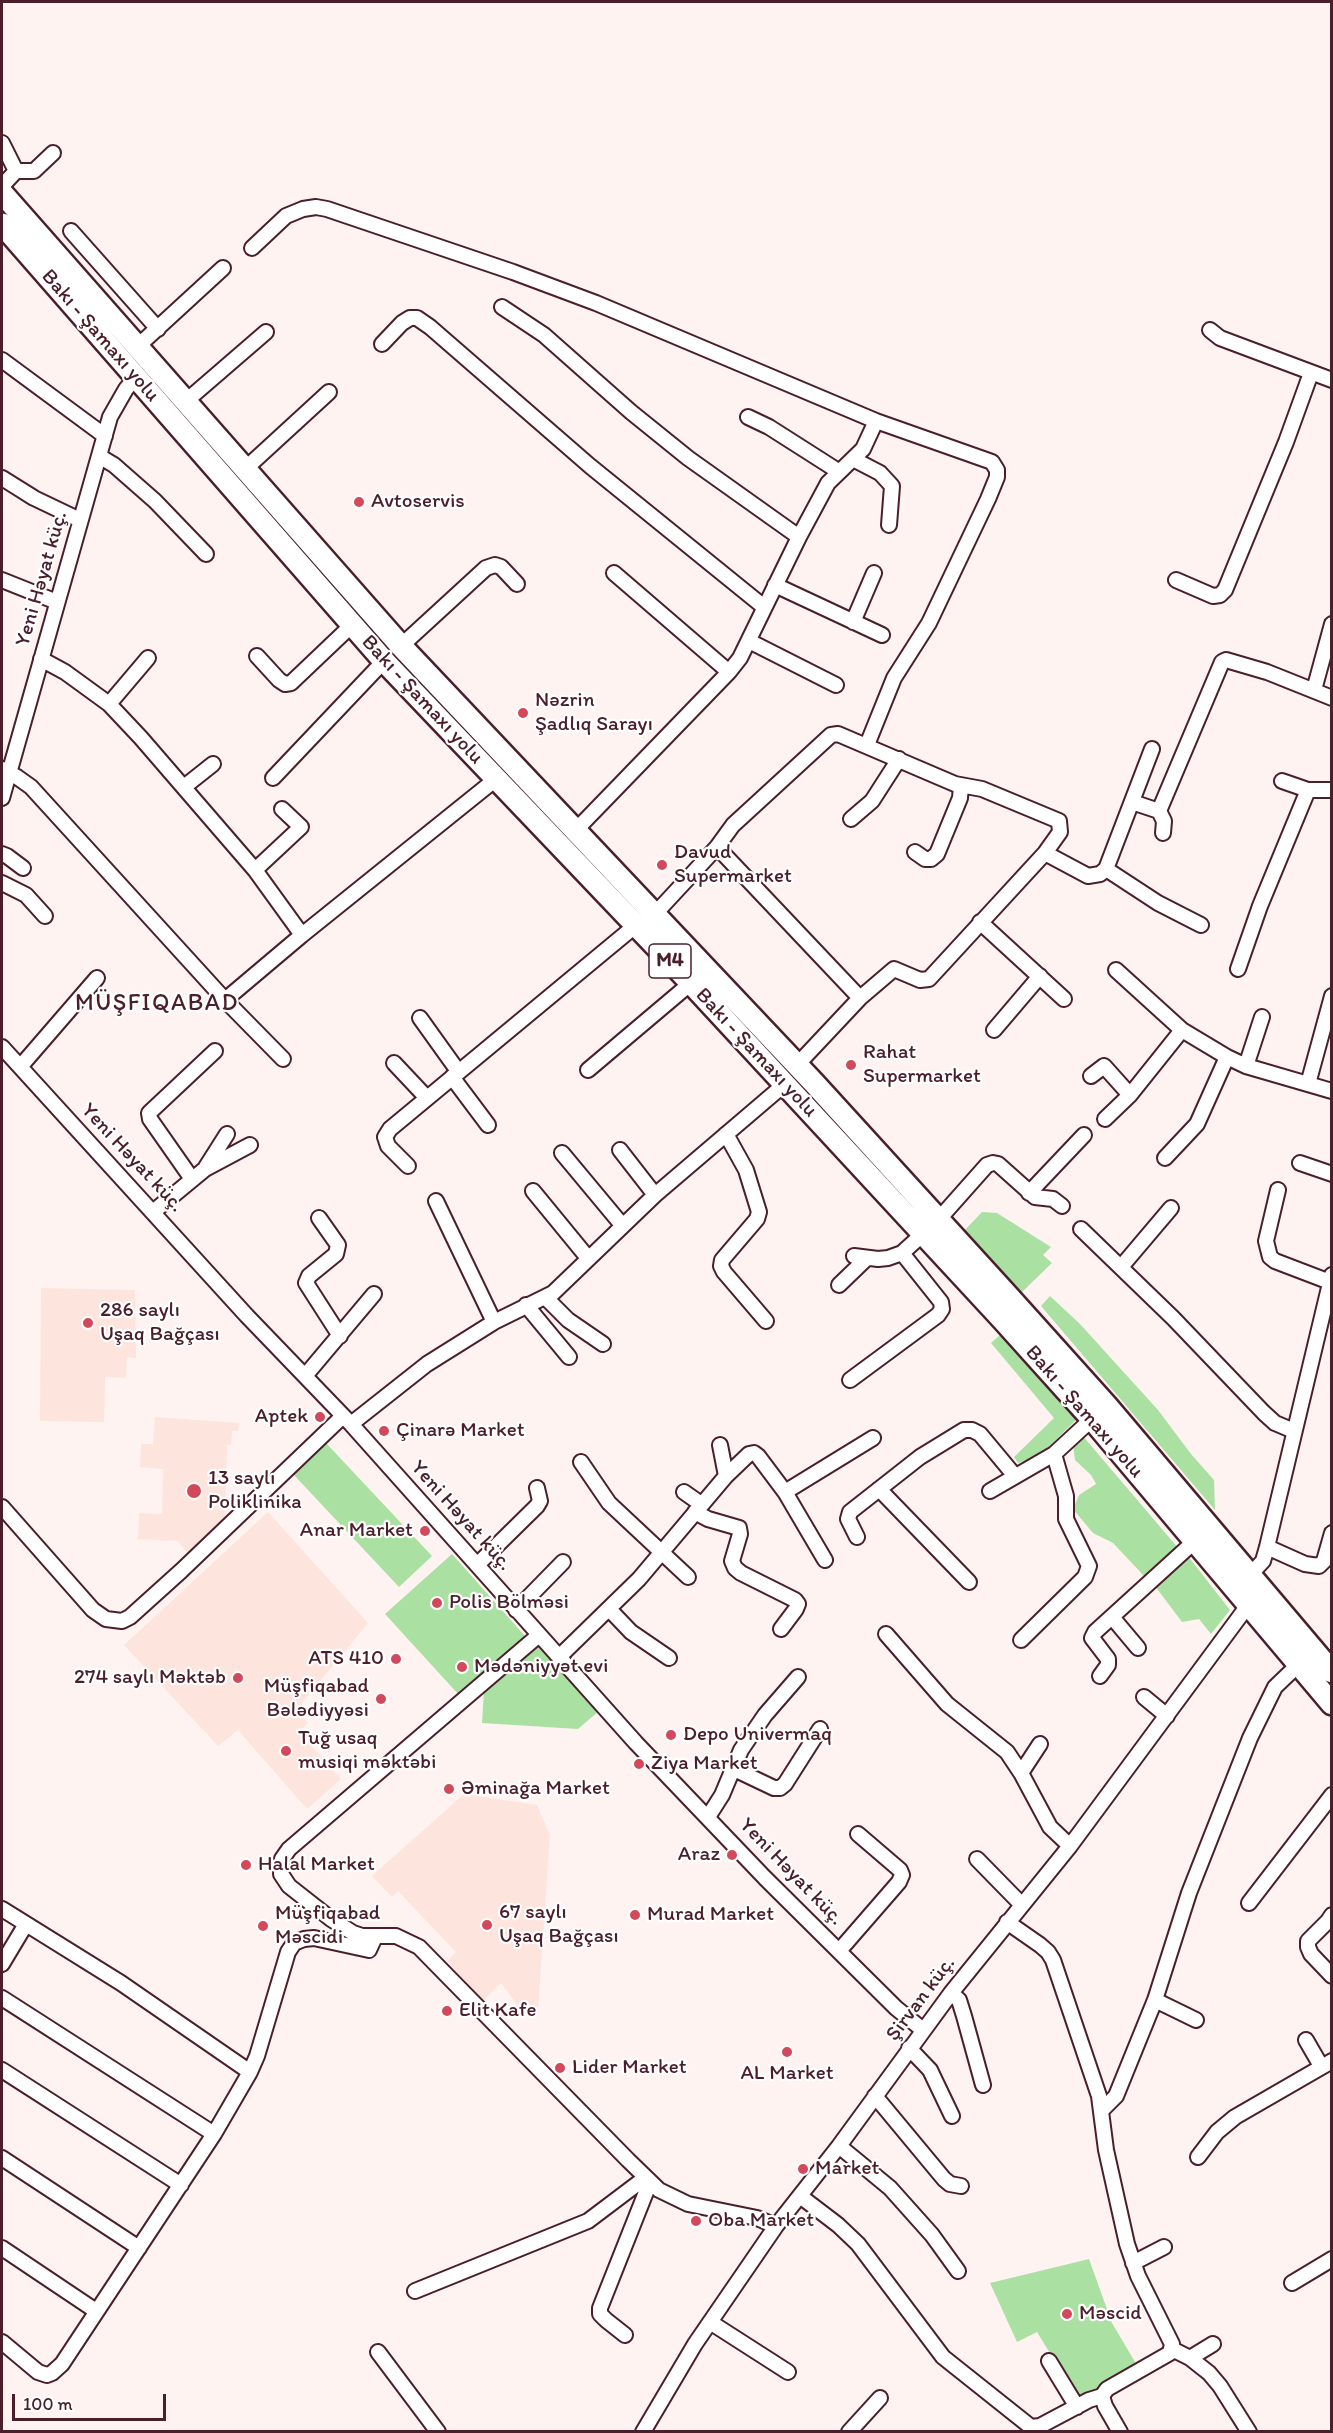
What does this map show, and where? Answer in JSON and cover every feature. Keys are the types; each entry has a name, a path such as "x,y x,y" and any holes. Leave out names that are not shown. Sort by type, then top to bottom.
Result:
{"highway":[{"name":"Bakı - Şamaxı yolu","path":"2,193 401,646 796,1065 1332,1704"},
{"name":"Bakı - Şamaxı yolu","path":"2,224 384,661 786,1084 931,1226 1107,1406 1332,1672"}],"street":[{"path":"2,143 16,171"},
{"path":"2,186 16,171 34,171 53,153"},
{"path":"252,248 286,216 303,208 327,209 513,272 596,303 876,421 954,451 992,462 997,470 997,477 929,623 894,678 867,745"},
{"path":"71,231 158,329"},
{"path":"137,347 223,268"},
{"path":"502,307 544,335 631,412 688,458 799,537"},
{"path":"382,344 402,323 410,318 417,318 590,466 764,607"},
{"path":"1210,330 1220,339 1332,380"},
{"path":"185,402 266,332"},
{"path":"2,360 105,436"},
{"path":"1176,580 1213,597 1225,590 1286,442 1311,373"},
{"name":"Yeni Həyat küç.","path":"2,798 5,771 41,659 105,436 116,405 136,377"},
{"path":"244,470 329,392"},
{"path":"748,417 769,427 838,471"},
{"path":"575,831 729,672 749,641 828,483 863,449 876,421"},
{"path":"99,456 114,465 140,487 206,554"},
{"path":"853,459 880,473 892,486 889,525"},
{"path":"2,478 34,498 81,520"},
{"path":"401,646 486,568 495,565 501,567 517,584"},
{"path":"614,573 729,672"},
{"path":"853,622 874,573"},
{"path":"2,580 57,602"},
{"path":"775,585 882,635"},
{"path":"1314,690 1332,624"},
{"path":"257,656 279,680 285,684 291,683 352,625"},
{"path":"749,641 836,685"},
{"path":"109,704 148,658"},
{"path":"41,659 65,672 109,704 255,870 302,935"},
{"path":"1159,812 1218,666 1222,662 1226,660 1267,672 1332,698"},
{"path":"273,778 384,661"},
{"path":"654,915 717,847 733,825 831,735 838,734 962,786 982,789 1059,821 1060,832 1045,853 929,979 920,980 894,969 860,998 796,1065"},
{"path":"1045,853 1088,876 1100,874 1106,869 1152,749"},
{"path":"851,819 872,801 898,759"},
{"path":"184,787 213,764"},
{"path":"5,771 30,787 225,1000 283,1059"},
{"path":"225,1000 495,779"},
{"path":"1282,781 1308,790 1332,790"},
{"path":"915,852 925,859 931,859 938,854 960,798 962,786"},
{"path":"1238,969 1260,906 1308,790"},
{"path":"1132,802 1159,812 1164,822 1163,833"},
{"path":"255,870 301,827 282,809"},
{"path":"717,847 860,998"},
{"path":"2,854 23,868"},
{"path":"1106,869 1158,903 1201,925"},
{"path":"2,882 26,895 45,916"},
{"path":"980,922 1064,999"},
{"path":"408,1166 388,1146 385,1137 390,1129 635,926"},
{"path":"1116,970 1182,1030 1227,1057 1246,1066 1332,1091"},
{"path":"994,1030 1040,976"},
{"path":"20,1067 98,978"},
{"path":"588,1070 691,983"},
{"path":"1308,1084 1332,996"},
{"path":"1246,1066 1262,1017"},
{"path":"420,1018 488,1125"},
{"path":"1105,1119 1131,1095 1182,1030"},
{"name":"Yeni Həyat küç.","path":"2,1047 347,1420 636,1743 765,1878 896,2008 923,2030"},
{"path":"192,1179 148,1113 215,1051"},
{"path":"1165,1158 1197,1124 1227,1057"},
{"path":"394,1063 426,1097"},
{"path":"1091,1076 1104,1066 1131,1095"},
{"path":"2,1507 93,1610 106,1619 122,1621 130,1617 347,1420 413,1373 494,1322 545,1297 561,1286 655,1195 786,1084"},
{"path":"205,1169 227,1134"},
{"path":"726,1134 746,1170 759,1212 757,1219 722,1260 721,1266 766,1321"},
{"path":"1029,1193 1084,1135"},
{"path":"153,1212 205,1169 250,1145"},
{"path":"620,1150 655,1195"},
{"path":"562,1153 622,1225"},
{"path":"1300,1163 1332,1174"},
{"path":"839,1285 861,1257 888,1258 902,1253 931,1226 987,1165 998,1164 1035,1197 1053,1198 1062,1206"},
{"path":"1250,1575 1263,1561 1267,1547 1331,1279 1275,1261 1270,1257 1266,1241 1278,1190"},
{"path":"533,1191 588,1258"},
{"path":"436,1202 494,1322"},
{"path":"1121,1267 1171,1208"},
{"path":"320,1218 338,1245 336,1254 309,1276 306,1283 340,1336"},
{"path":"1082,1229 1264,1413 1275,1423 1294,1431"},
{"path":"850,1380 938,1315 942,1309 941,1302 902,1253"},
{"path":"305,1376 374,1294"},
{"path":"545,1297 568,1320 603,1344"},
{"path":"526,1305 569,1357"},
{"path":"990,1491 1054,1454 1092,1419"},
{"path":"857,1537 848,1520 850,1512 920,1457 964,1430 972,1430 980,1434 1015,1476"},
{"path":"785,1492 873,1438"},
{"path":"720,1445 726,1476"},
{"path":"560,1657 662,1554 698,1508 749,1454 754,1453 785,1492 825,1560"},
{"path":"1021,1640 1085,1577 1089,1566 1066,1519 1066,1496 1054,1454"},
{"path":"580,1462 609,1503 688,1576"},
{"path":"477,1565 537,1506 540,1501 537,1488"},
{"path":"879,1489 969,1582"},
{"path":"684,1492 708,1519 739,1528 740,1534 732,1561 735,1568 795,1600 798,1604 781,1629"},
{"path":"1267,1547 1305,1564 1320,1566 1324,1561 1332,1533"},
{"path":"1100,1676 1108,1665 1108,1659 1092,1638 1095,1632 1195,1541"},
{"path":"516,1610 563,1562"},
{"name":"Şirvan küç.","path":"643,2432 710,2322 776,2226 839,2146 951,1993 1070,1846 1250,1604"},
{"path":"609,1609 631,1632 669,1658"},
{"path":"1112,1617 1138,1648"},
{"path":"886,1634 947,1704 1006,1752 1050,1827 1070,1846"},
{"path":"539,1635 289,1849 282,1859 280,1874 289,1886 342,1927 362,1936 396,1936 425,1952 648,2180 673,2198 688,2204 757,2218 776,2226"},
{"path":"1102,2110 1116,2096 1155,2000 1189,1893 1250,1738 1275,1687 1299,1664"},
{"path":"708,1817 722,1795 732,1768 765,1715 798,1677"},
{"path":"1144,1697 1167,1716"},
{"path":"732,1768 774,1788 780,1788 785,1784 820,1729"},
{"path":"1020,1773 1040,1744"},
{"path":"1249,1903 1332,1795"},
{"path":"839,1951 899,1882 902,1875 900,1870 858,1834"},
{"path":"977,1859 1021,1904"},
{"path":"2,1909 121,1983 250,2072"},
{"path":"1332,1915 1308,1941 1308,1947 1311,1954 1332,1976"},
{"path":"1007,1922 1040,1945 1053,1960 1102,2110 1106,2150 1133,2263 1168,2335 1172,2349 1190,2358 1209,2373 1220,2386 1249,2432"},
{"path":"2,1964 26,1924"},
{"path":"2,2342 38,2372 47,2375 62,2364 214,2134 250,2072 257,2056 283,1964 294,1943 314,1938 369,1950 375,1937"},
{"path":"951,1993 959,2000 983,2085"},
{"path":"2,1998 214,2134"},
{"path":"1155,2000 1196,2020"},
{"path":"1198,2157 1217,2132 1235,2117 1326,2064 1306,2040"},
{"path":"909,2049 930,2070 952,2116"},
{"path":"2,2070 181,2185"},
{"path":"875,2096 944,2179 950,2184 961,2186"},
{"path":"839,2146 890,2188 932,2235 958,2271"},
{"path":"2,2158 139,2248"},
{"path":"415,2291 588,2221 648,2180"},
{"path":"625,2335 600,2314 600,2308 648,2180"},
{"path":"800,2196 838,2225 858,2244 943,2357 1031,2427 1040,2426 1102,2396 1107,2389 1165,2357 1172,2349"},
{"path":"1133,2263 1164,2247"},
{"path":"2,2248 96,2312"},
{"path":"1292,2283 1332,2259"},
{"path":"710,2322 788,2372"},
{"path":"1190,2358 1213,2344"},
{"path":"378,2352 438,2432"},
{"path":"1049,2361 1077,2407"},
{"path":"1102,2396 1120,2432"},
{"path":"849,2432 880,2398"}],"shaded area":[{"name":"286 saylı Uşaq Bağçası","path":"41,1288 135,1290 136,1358 127,1357 126,1378 105,1377 104,1422 40,1421"},
{"name":"13 saylı Poliklinika","path":"155,1417 239,1423 238,1431 232,1431 231,1445 227,1445 225,1519 188,1554 178,1541 138,1539 139,1513 162,1514 163,1469 140,1467 141,1444 153,1444"},
{"name":"274 saylı Məktəb","path":"268,1512 368,1623 296,1710 308,1723 299,1732 341,1779 307,1809 238,1730 218,1746 124,1645"},
{"name":"67 saylı Uşaq Bağçası","path":"464,1794 537,1805 550,1835 538,2009 521,2010 501,1983 483,2001 447,1961 456,1952 398,1891 392,1897 372,1876"}],"green space":[{"path":"982,1212 997,1213 1051,1247 1043,1255 1052,1263 1021,1293 963,1232"},
{"path":"1050,1296 1080,1324 1158,1410 1214,1480 1215,1510 1041,1306"},
{"path":"1001,1334 1076,1420 1039,1456 1018,1463 1014,1457 1054,1418 991,1343"},
{"path":"1082,1435 1179,1549 1145,1577 1113,1543 1093,1533 1073,1509 1079,1495 1096,1484 1091,1475 1075,1460 1073,1445"},
{"path":"326,1443 432,1556 399,1587 293,1474"},
{"path":"452,1554 525,1636 459,1695 385,1614"},
{"path":"1188,1556 1230,1610 1211,1634 1199,1619 1182,1622 1155,1586"},
{"path":"536,1641 600,1710 578,1729 482,1723 484,1689"},
{"path":"1089,2259 1112,2323 1138,2367 1078,2399 1037,2332 1017,2342 990,2283"}],"place":[{"name":"Avtoservis","path":"359,502"},
{"name":"Nəzrin Şadlıq Sarayı","path":"523,713"},
{"name":"Davud Supermarket","path":"662,865"},
{"name":"Rahat Supermarket","path":"851,1065"},
{"name":"286 saylı Uşaq Bağçası","path":"88,1323"},
{"name":"Aptek","path":"320,1417"},
{"name":"Çinarə Market","path":"384,1431"},
{"name":"13 saylı Poliklinika","path":"194,1491"},
{"name":"Anar Market","path":"425,1531"},
{"name":"Polis Bölməsi","path":"437,1603"},
{"name":"ATS 410","path":"396,1659"},
{"name":"Mədəniyyət evi","path":"462,1667"},
{"name":"274 saylı Məktəb","path":"238,1678"},
{"name":"Müşfiqabad Bələdiyyəsi","path":"381,1699"},
{"name":"Depo Univermaq","path":"671,1735"},
{"name":"Tuğ usaq musiqi məktəbi","path":"286,1751"},
{"name":"Ziya Market","path":"639,1764"},
{"name":"Əminağa Market","path":"449,1789"},
{"name":"Araz","path":"732,1855"},
{"name":"Halal Market","path":"246,1865"},
{"name":"Murad Market","path":"635,1915"},
{"name":"67 saylı Uşaq Bağçası","path":"487,1925"},
{"name":"Müşfiqabad Məscidi","path":"263,1926"},
{"name":"Elit Kafe","path":"447,2011"},
{"name":"AL Market","path":"787,2052"},
{"name":"Lider Market","path":"560,2068"},
{"name":"Market","path":"803,2169"},
{"name":"Oba Market","path":"696,2221"},
{"name":"Məscid","path":"1067,2314"}],"district":[{"name":"MÜŞFIQABAD","path":"157,1004"}]}
